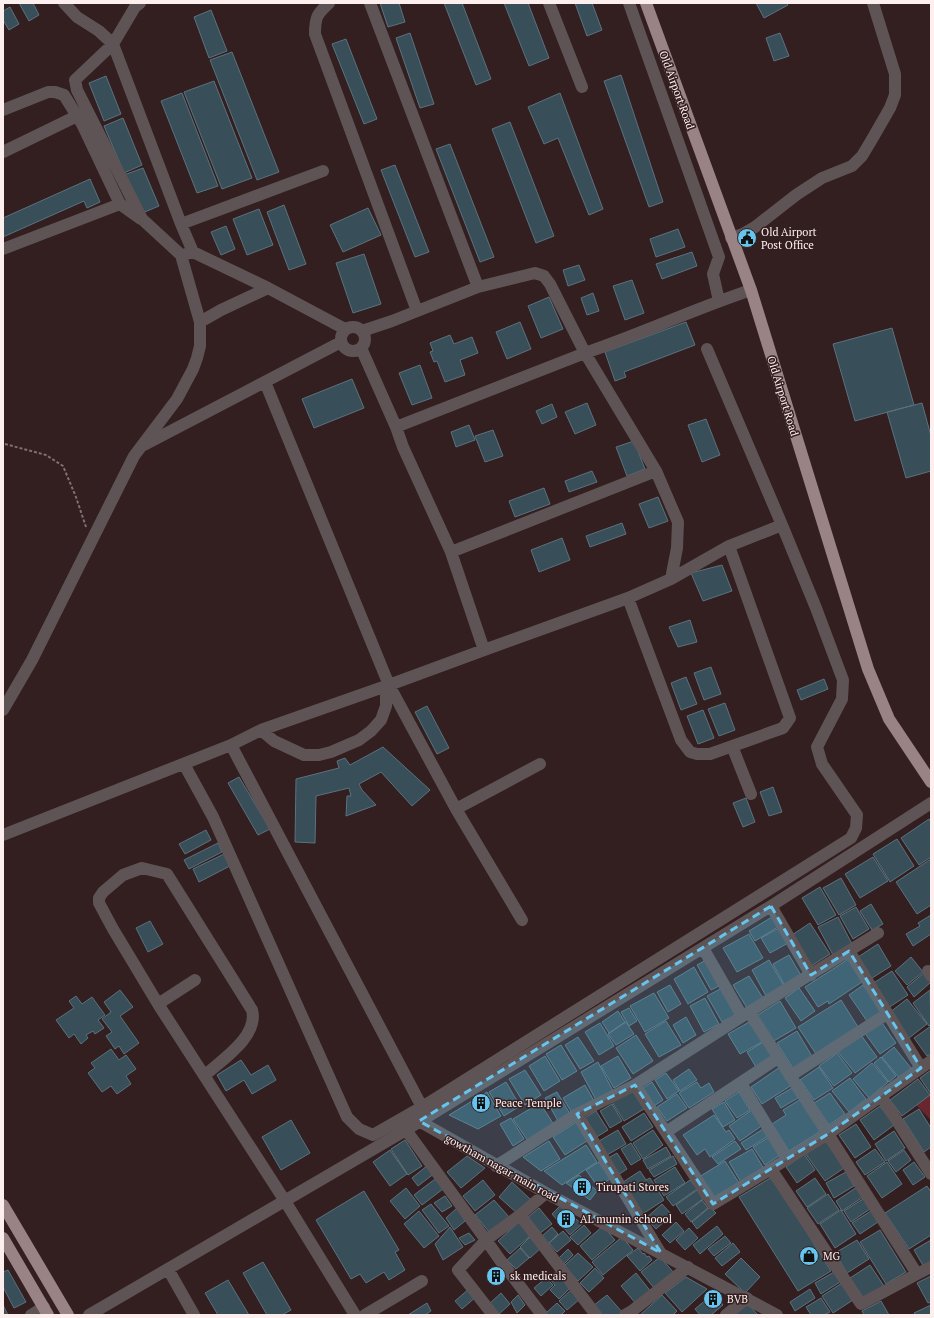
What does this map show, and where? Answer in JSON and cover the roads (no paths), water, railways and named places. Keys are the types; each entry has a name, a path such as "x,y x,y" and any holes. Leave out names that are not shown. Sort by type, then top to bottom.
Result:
{"main road":[{"name":"Old Airport Road","path":"646,3 751,290 868,669 889,719 931,782"},
{"path":"3,1205 68,1315"},
{"path":"3,1238 46,1311"}],"street":[{"path":"64,3 77,17 99,31 114,44 181,224 193,252"},
{"path":"140,3 135,7 114,44 75,80 78,90 142,219"},
{"path":"329,3 319,12 315,22 315,34 417,311"},
{"path":"370,3 478,287"},
{"path":"549,3 582,87"},
{"path":"629,3 719,256 713,274 718,301"},
{"path":"731,238 743,234 755,227 796,195 822,178 852,166 862,156 890,108 895,95 895,74 873,3"},
{"path":"3,110 48,92 55,92 64,95 82,124 120,204 142,219 181,255 200,322 200,346 193,369 177,399 134,456 32,660 3,710"},
{"path":"3,152 77,116"},
{"path":"181,224 323,171"},
{"path":"3,249 120,204"},
{"path":"181,255 193,252 268,288 345,329"},
{"path":"362,331 478,287 535,273 544,276 550,284 585,353 656,471 678,522 677,548 671,579"},
{"path":"200,322 221,310 268,288"},
{"path":"396,427 585,353 618,342 718,301 751,290"},
{"path":"354,326 362,331 365,340 361,348 353,351 346,349 341,342 341,335 345,329 354,326"},
{"path":"141,446 341,342"},
{"path":"361,348 396,427 403,447 451,552 484,650"},
{"path":"184,764 213,817 347,1117 359,1129 373,1136 422,1107 851,838 856,828 857,815 822,764 817,747 842,699 843,680 816,608 782,525 707,349"},
{"path":"265,382 387,686 456,810 522,920"},
{"path":"451,552 656,471"},
{"path":"5,834 231,745 261,730 387,686 628,598 671,579 729,546 782,525"},
{"path":"628,598 681,740 690,752 697,754 710,754 783,728 790,718 729,546"},
{"path":"261,730 274,741 304,755 320,755 331,752 359,740 371,731 381,720 386,706 387,686"},
{"path":"231,745 422,1107"},
{"path":"732,746 751,794"},
{"path":"456,810 540,764"},
{"path":"89,1315 406,1130 771,906 931,803"},
{"path":"205,1075 242,1042 248,1034 254,1016 252,1010 167,874 142,868 123,875 114,882 99,898 99,903 158,1004 285,1201 355,1315"},
{"path":"771,906 811,975"},
{"path":"496,1166 577,1114 635,1085 746,1014 878,933"},
{"path":"703,948 746,1014 790,1076 917,1274"},
{"path":"635,1085 713,1204 828,1134 926,1065 887,1014 849,951"},
{"path":"158,1004 195,980"},
{"path":"790,1076 887,1014"},
{"path":"666,1132 778,1058"},
{"path":"741,1083 787,1159"},
{"path":"881,1096 931,1174"},
{"path":"577,1114 661,1253"},
{"name":"gowtham nagar main road","path":"419,1121 496,1166 777,1315"},
{"path":"406,1130 500,1260 542,1315"},
{"path":"771,1169 861,1304 931,1267"},
{"path":"493,1315 458,1270 486,1240 520,1215 546,1193"},
{"path":"520,1215 596,1315"},
{"path":"624,1315 632,1311 688,1267"},
{"path":"168,1269 194,1315"},
{"path":"365,1315 422,1281"},
{"path":"726,1315 747,1298"},
{"path":"31,1315 46,1311"}],"place":[{"name":"Old Airport Post Office","path":"747,238"},
{"name":"Peace Temple","path":"481,1103"},
{"name":"Tirupati Stores","path":"582,1187"},
{"name":"AL mumin schoool","path":"566,1219"},
{"name":"MG","path":"809,1256"},
{"name":"sk medicals","path":"496,1276"},
{"name":"BVB","path":"713,1299"}]}
